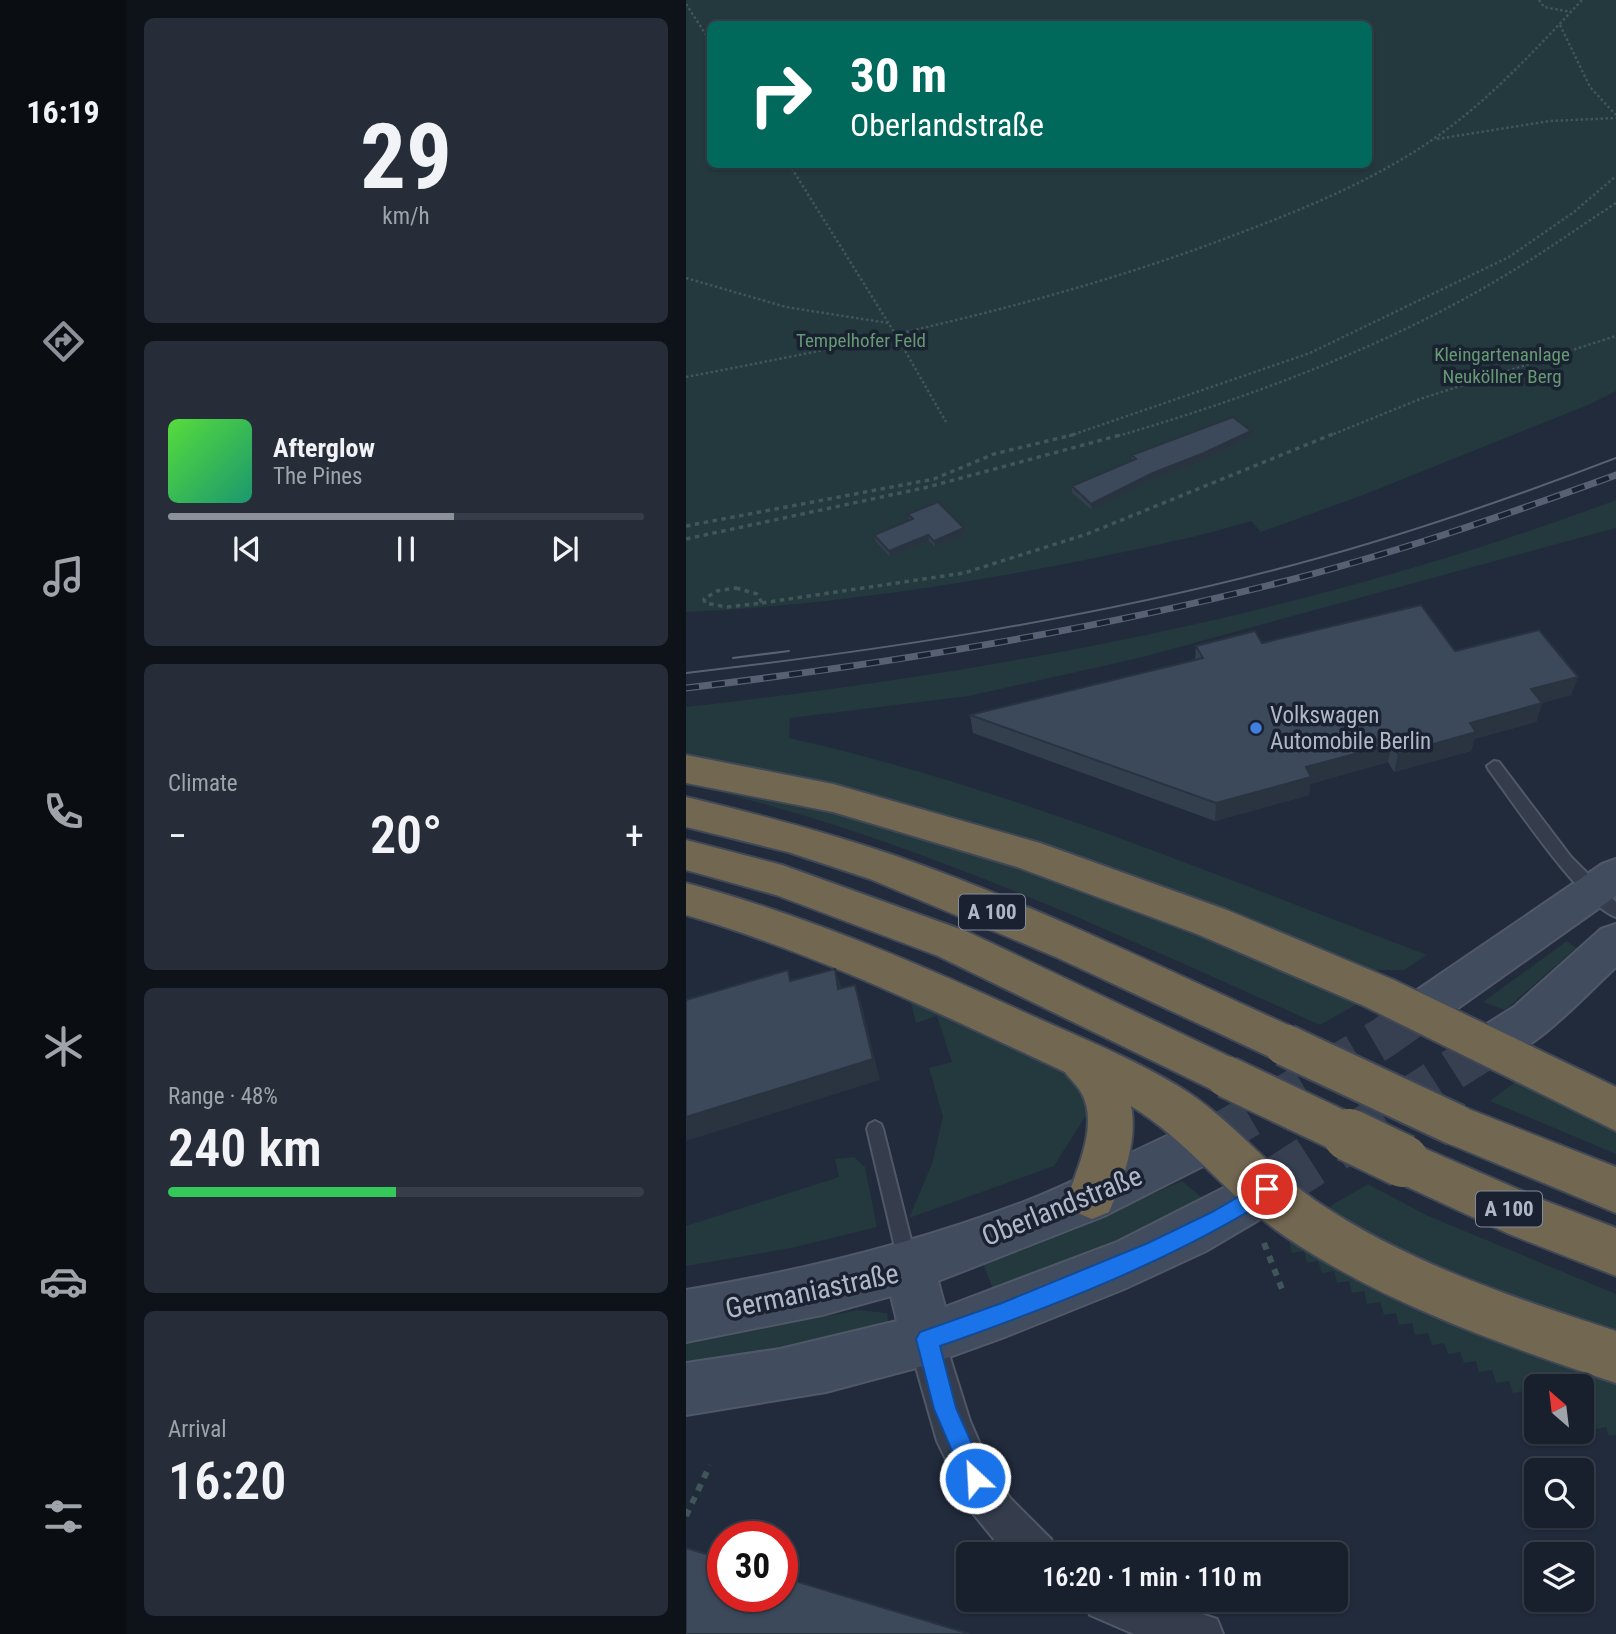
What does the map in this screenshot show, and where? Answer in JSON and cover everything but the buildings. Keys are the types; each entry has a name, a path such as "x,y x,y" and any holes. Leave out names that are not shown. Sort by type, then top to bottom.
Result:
{"highway":[{"path":"686,769 822,795 1026,854 1212,922 1419,1012 1616,1110"},
{"name":"A 100","path":"686,812 790,836 884,868 1073,946 1456,1125 1616,1190"},
{"name":"A 100","path":"686,855 782,881 953,944 1403,1161 1526,1217 1616,1252"},
{"path":"686,899 778,927 890,969 1081,1059 1166,1103 1301,1219 1360,1252 1453,1298 1616,1357"},
{"path":"1081,1059 1102,1085 1112,1126 1109,1146 1092,1196"}],"street":[{"path":"1419,1012 1608,892"},
{"path":"1490,1046 1529,1020 1616,941"},
{"name":"Oberlandstraße","path":"909,1265 1092,1196 1163,1165 1211,1139"},
{"path":"686,1389 791,1372 927,1339 1014,1309 1155,1250 1219,1219 1267,1189"},
{"name":"Germaniastraße","path":"686,1316 782,1299 909,1265 946,1409 980,1488 1024,1542"},
{"path":"1133,1612 1202,1634"}],"lane":[{"path":"1494,766 1608,892"},
{"path":"875,1129 909,1265"}],"path":[{"path":"1539,0 1544,7 1571,12"},
{"path":"686,377 896,335 1016,306 1125,275 1218,242 1370,177 1432,140 1476,106 1582,0"},
{"path":"686,4 707,36"},
{"path":"1559,25 1592,87 1616,117"},
{"path":"1432,140 1550,121 1616,117"},
{"path":"792,168 889,323 946,422"},
{"path":"686,526 934,479 994,454 1086,432 1310,353 1508,257 1574,212 1616,176"},
{"path":"686,539 857,503 1021,463 1243,394 1407,327 1475,293 1575,233 1616,203"},
{"path":"686,278 731,294 843,319 889,323"},
{"path":"762,603 757,594 736,587 722,588 704,599 705,603 711,606 762,603 964,573 1037,552 1420,399 1616,336"},
{"path":"1264,1243 1282,1289"},
{"path":"686,1516 710,1465"}],"green space":[{"name":"Tempelhofer Feld","path":"686,0 1616,0 1616,391 1588,405 1363,495 1261,532 1251,521 1158,545 971,581 829,601 686,612"},
{"path":"1616,500 1616,528 1143,657 969,696 790,718 789,738 952,781 1032,807 1427,955 1404,970 1362,970 686,763 686,707 923,676 1158,632 1389,575 1503,540"},
{"path":"718,792 871,821 1071,880 1361,1002 1320,1025 1098,926 949,865 796,813"},
{"path":"1567,941 1576,948 1505,1010 1483,1002"},
{"path":"909,995 1026,1049 1049,1062 1080,1089 1090,1109 1054,1166 909,1218 932,1164 943,1117 929,1068 952,1062 937,1016 916,1023"},
{"path":"1522,1077 1616,1126 1616,1154 1490,1101"},
{"path":"854,1157 865,1167 877,1227 791,1248 686,1266 686,1226 839,1177 835,1159"},
{"path":"1182,1181 1206,1201 1100,1249 994,1291 983,1264"},
{"path":"1368,1184 1426,1215 1616,1294 1616,1340 1493,1299 1320,1212"},
{"path":"1288,1236 1616,1378 1616,1435 1609,1436 1606,1427 1594,1430 1594,1374 1524,1374 1524,1391 1513,1393 1509,1381 1496,1383 1492,1370 1479,1372 1476,1361 1464,1363 1460,1352 1448,1354 1444,1343 1432,1345 1428,1333 1415,1335 1412,1323 1399,1325 1396,1313 1384,1315 1380,1302 1367,1304 1364,1291 1352,1293 1349,1281 1337,1283 1334,1271 1322,1273 1318,1261 1307,1263 1304,1251 1292,1253"},
{"path":"858,1310 887,1313 888,1323 797,1345 686,1363 686,1344"}],"tunnel":[{"path":"1214,1137 1383,1038 1419,1012"},
{"path":"1348,1137 1490,1046"},
{"path":"1267,1189 1351,1135"}],"tram line":[{"path":"686,673 982,632 1201,588 1404,533 1616,458"},
{"path":"733,658 789,651"}],"railway":[{"path":"686,688 834,669 982,645 1201,602 1403,548 1616,475"}],"place":[{"name":"Volkswagen Automobile Berlin","path":"1256,728"}],"route":[{"path":"975,1478 946,1409 927,1339 1084,1281 1155,1250 1219,1219 1267,1189"}],"park label":[{"name":"Kleingartenanlage Neuköllner Berg","path":"1502,365"}]}
